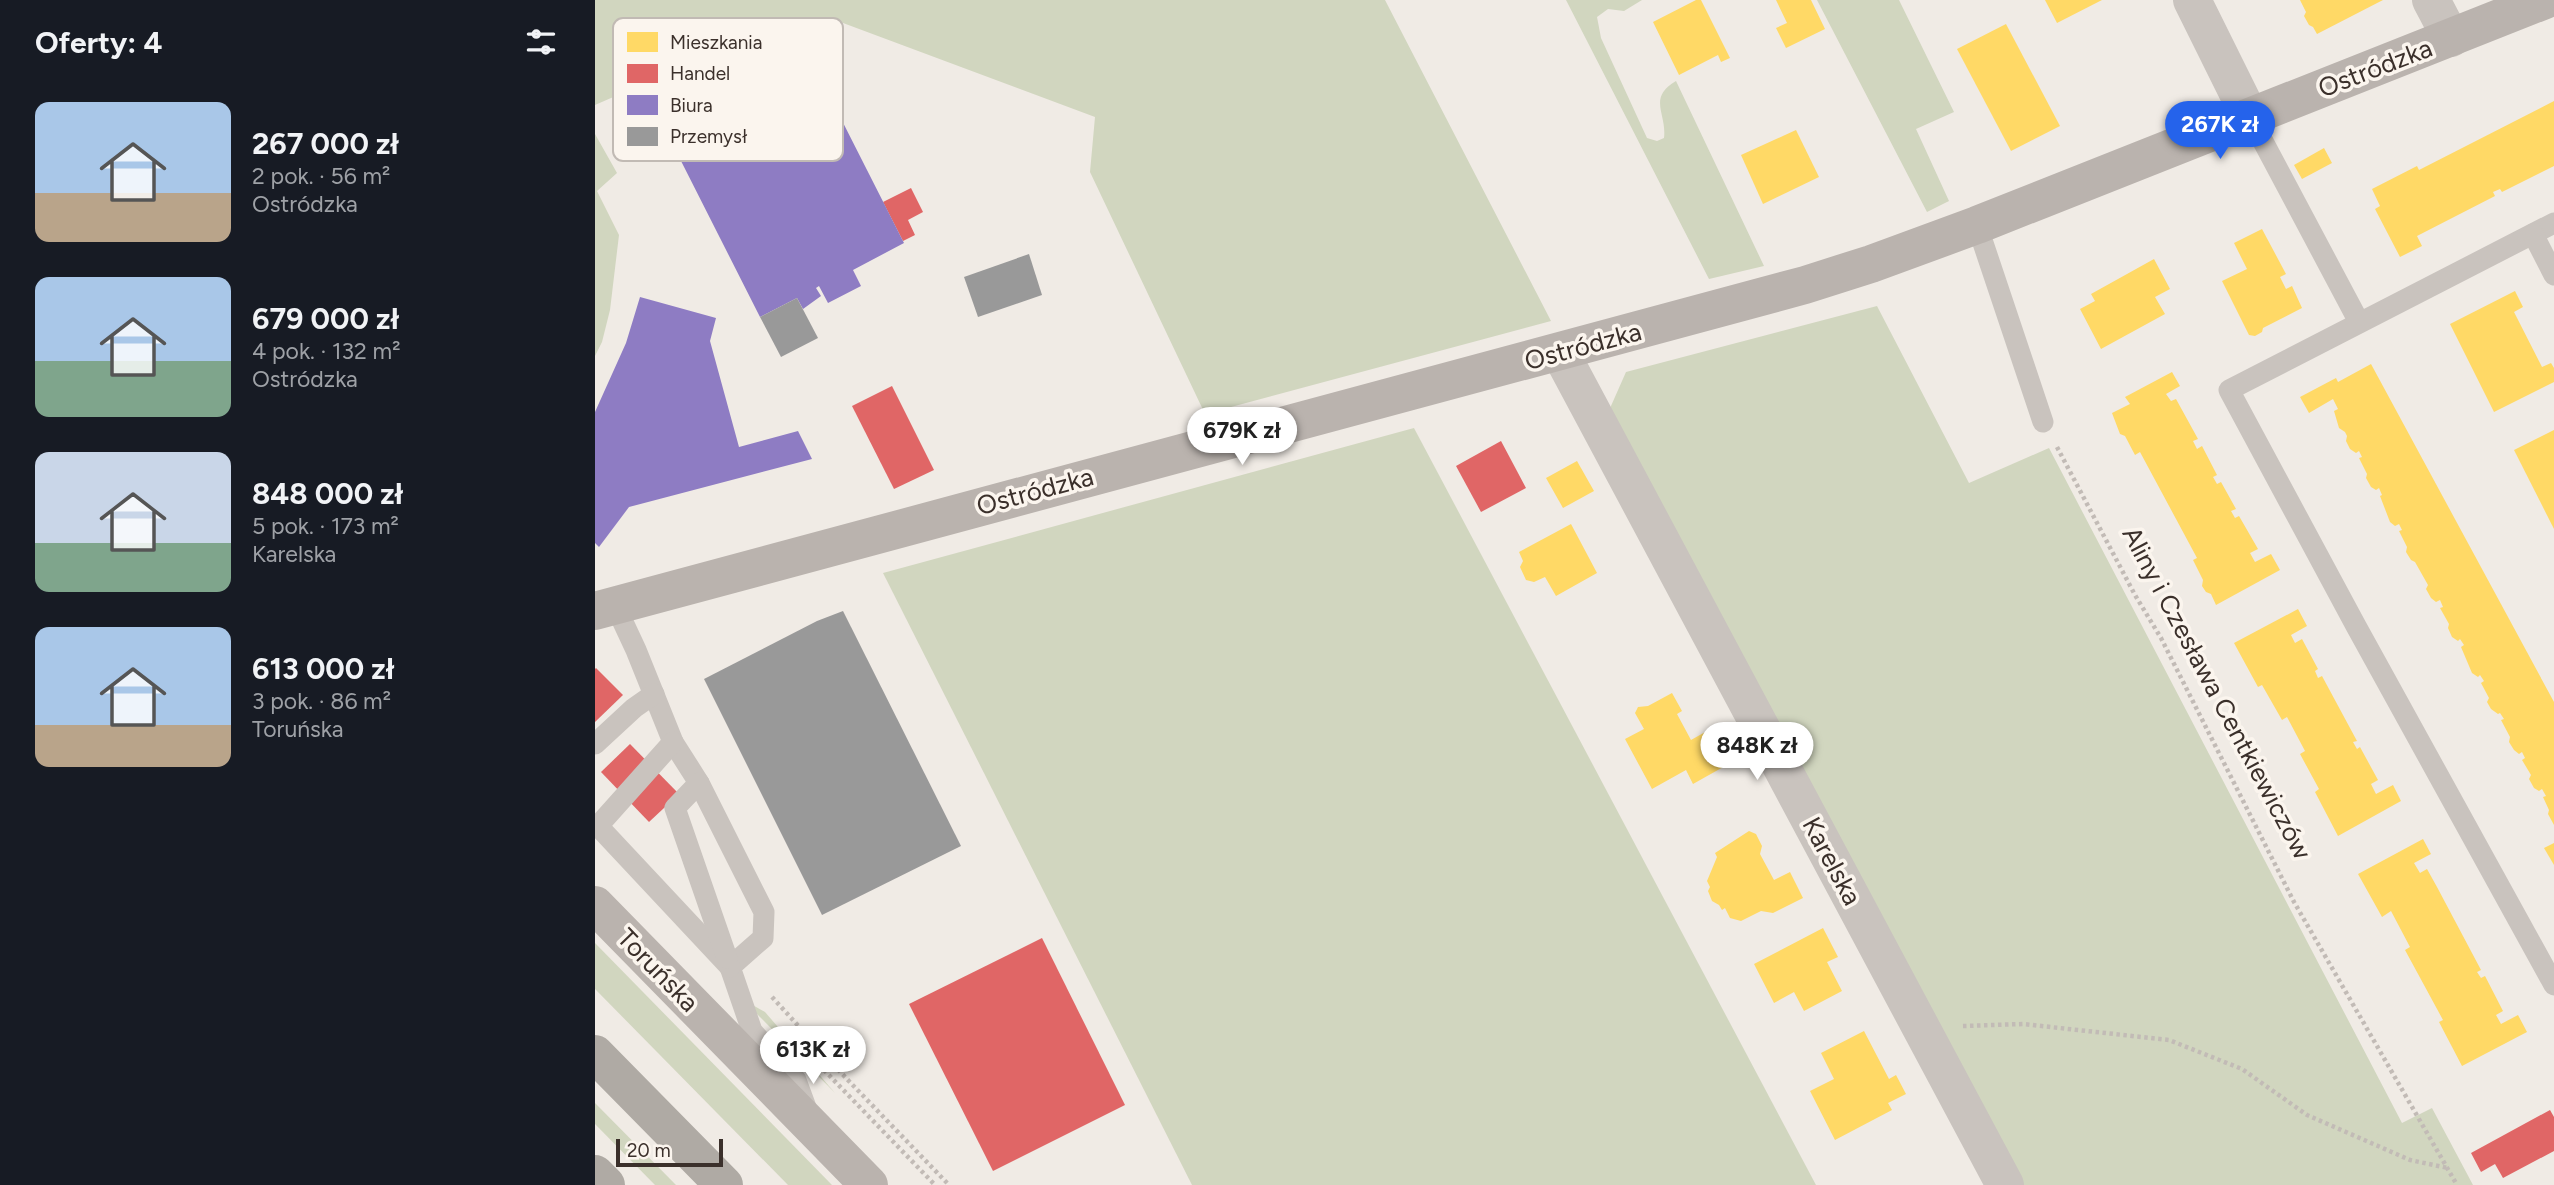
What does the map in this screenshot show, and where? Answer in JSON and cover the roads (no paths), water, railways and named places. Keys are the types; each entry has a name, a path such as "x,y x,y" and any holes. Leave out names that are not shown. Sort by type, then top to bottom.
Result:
{"highway":[{"path":"595,1054 724,1185"},
{"path":"595,1174 606,1185"}],"street":[{"path":"2192,0 2250,117"},
{"path":"2431,0 2451,38"},
{"name":"Ostródzka","path":"605,608 1805,285 1977,225 2545,0"},
{"name":"Karelska","path":"1560,352 2005,1185"},
{"name":"Toruńska","path":"595,905 869,1185"}],"lane":[{"path":"2250,117 2359,322"},
{"path":"2554,223 2229,390 2362,638 2554,985"},
{"path":"1977,225 2043,422"},
{"path":"2533,234 2554,275"},
{"path":"605,608 654,694 673,742 699,783 764,912 763,938 730,967"},
{"path":"595,744 634,708 654,694"},
{"path":"673,742 596,824 730,967"},
{"path":"699,783 675,808 752,1031 796,1080 813,1129"}]}
